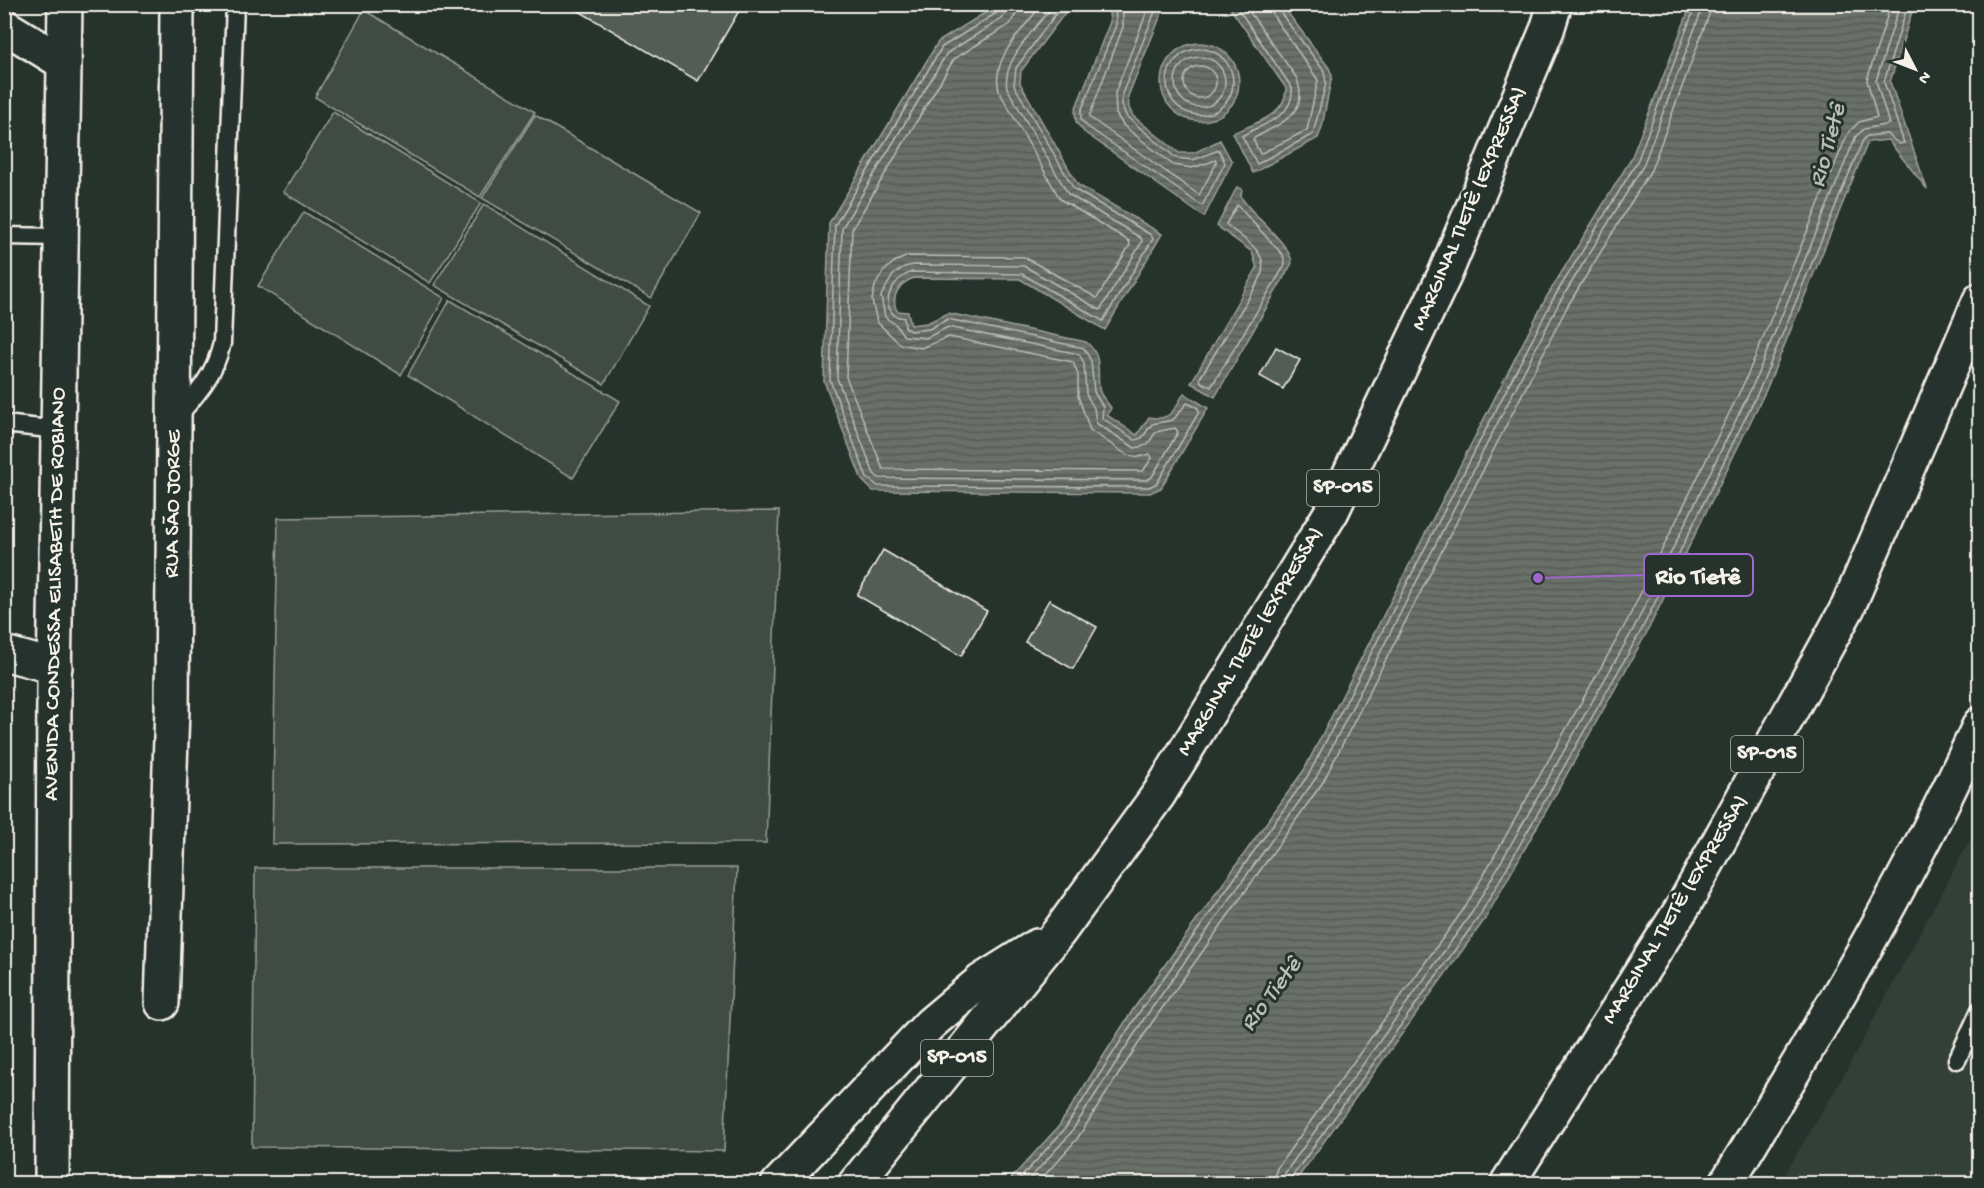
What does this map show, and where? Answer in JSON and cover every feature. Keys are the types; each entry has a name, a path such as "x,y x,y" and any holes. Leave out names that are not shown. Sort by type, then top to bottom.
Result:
{"main road":[{"name":"AVENIDA CONDESSA ELISABETH DE ROBIANO","path":"52,1184 55,667 65,4"},
{"name":"RUA SÃO JORGE","path":"162,1003 172,709 177,4"},
{"name":"MARGINAL TIETÊ (EXPRESSA)","path":"855,1184 1059,932 1159,794 1332,511 1445,274 1547,30 1555,4"},
{"path":"4,26 64,63"},
{"name":"MARGINAL TIETÊ (EXPRESSA)","path":"1507,1184 1684,905 1848,607 1980,300"},
{"path":"4,653 55,667"},
{"path":"1726,1184 1840,996 1942,808 1980,724"},
{"path":"778,1184 930,1024 981,981 1059,932"}],"lane":[{"path":"175,420 207,382 217,363 222,343 236,4"},
{"path":"4,236 62,237"},
{"path":"4,424 58,430"},
{"path":"1957,1060 1980,1010"}],"shaded area":[{"path":"364,10 535,112 480,197 315,97"},
{"path":"333,112 481,203 430,283 283,192"},
{"path":"535,115 701,213 651,298 482,198"},
{"path":"484,204 649,306 604,384 434,285"},
{"path":"304,212 444,298 401,375 258,286"},
{"path":"450,300 620,401 573,478 408,375"},
{"path":"779,511 766,843 272,844 278,518"},
{"path":"1979,823 1979,1183 1779,1184 1844,1075"},
{"path":"255,868 737,868 724,1151 252,1147"}],"water":[{"path":"999,4 1071,5 1021,71 1020,83 1078,185 1162,234 1105,330 1020,279 914,278 904,283 897,291 895,306 897,311 908,312 911,325 927,323 948,313 1086,342 1096,354 1100,392 1111,408 1107,415 1137,435 1149,417 1162,418 1171,413 1184,393 1208,408 1161,488 1150,493 873,491 862,480 824,381 829,223 938,42"},
{"path":"1108,5 1165,5 1128,96 1129,108 1133,116 1179,153 1194,153 1220,140 1232,162 1204,217 1084,132 1076,122 1075,110 1110,22"},
{"path":"1228,5 1282,5 1332,75 1318,138 1253,173 1233,133 1275,112 1285,97 1286,88"},
{"name":"Rio Tietê","path":"1691,5 1914,5 1890,82 1927,189 1888,140 1868,142 1766,390 1646,634 1485,919 1294,1183 1007,1183 1059,1126 1132,1011 1304,770 1547,296 1631,159"},
{"path":"1200,43 1215,46 1227,55 1236,67 1239,82 1236,97 1227,109 1215,118 1200,121 1185,118 1173,109 1164,97 1161,82 1164,67 1173,55 1185,46"},
{"path":"1237,187 1242,189 1241,197 1247,205 1285,247 1292,263 1215,397 1191,383 1257,268 1252,252 1217,226"}],"building":[{"path":"567,4 743,4 698,81"},
{"path":"1276,347 1300,360 1283,389 1260,376"},
{"path":"883,550 987,611 961,656 857,595"},
{"path":"1049,600 1097,627 1073,669 1025,642"}],"place":[{"name":"Rio Tietê","path":"1538,578"}]}
